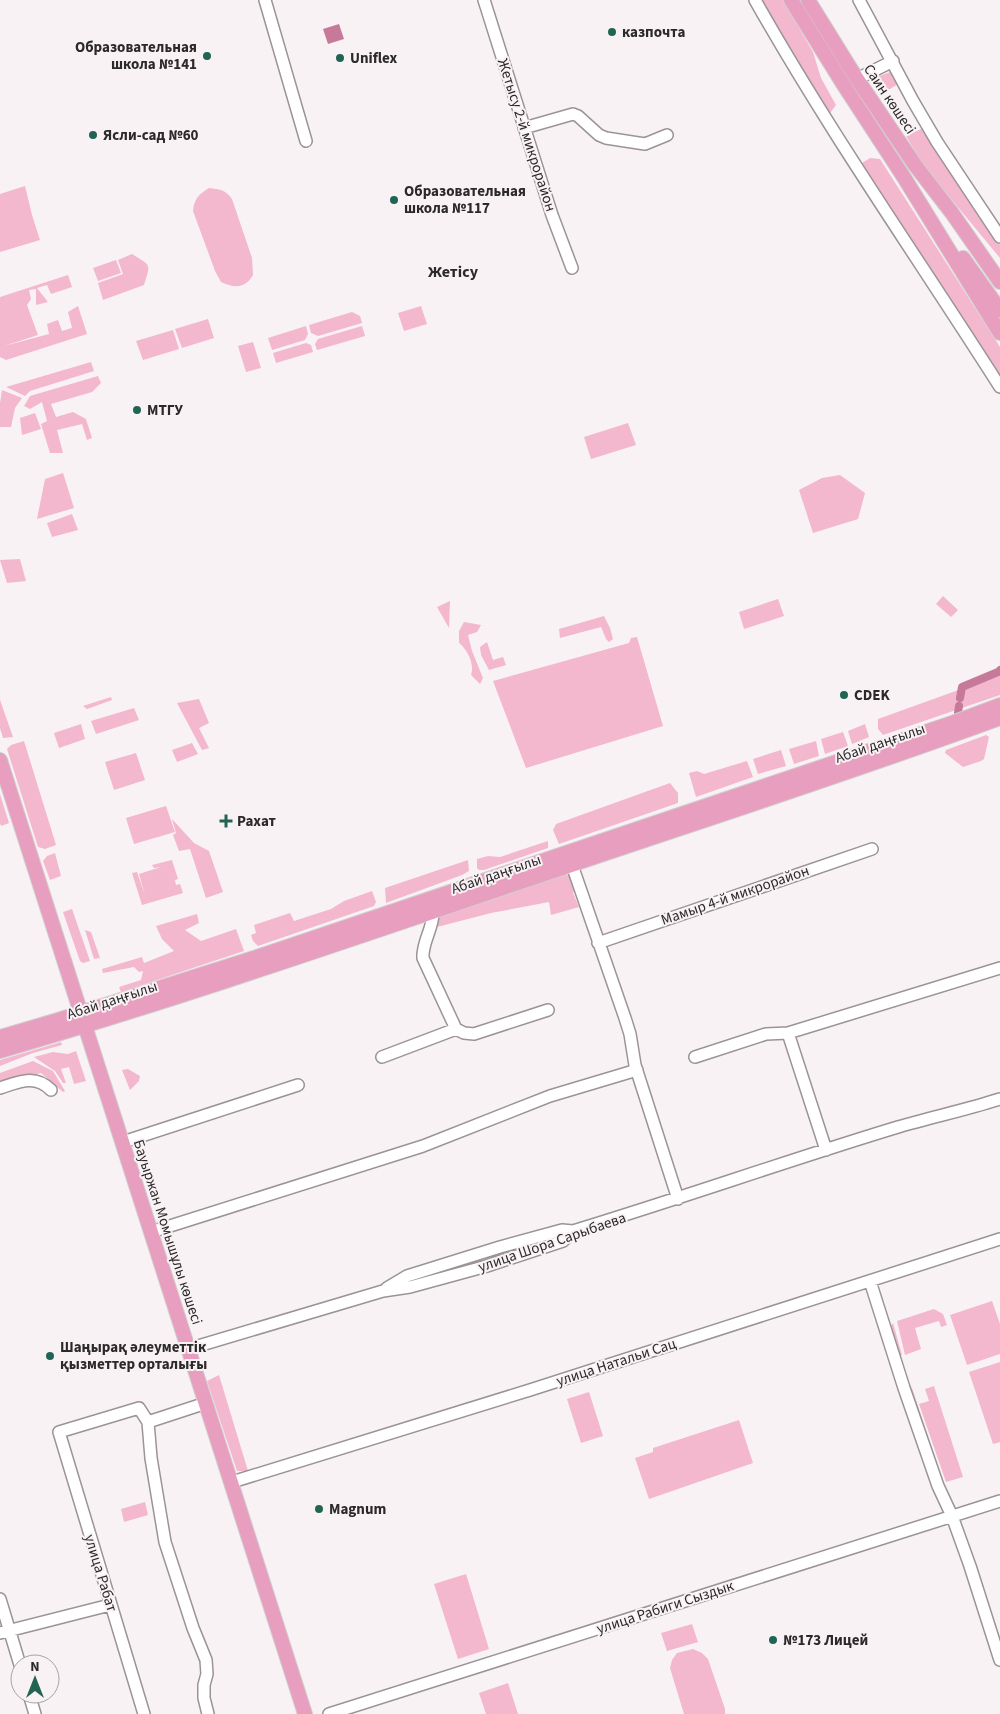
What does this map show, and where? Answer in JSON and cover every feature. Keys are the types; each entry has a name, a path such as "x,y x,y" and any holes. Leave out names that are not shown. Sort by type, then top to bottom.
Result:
{"main road":[{"name":"Саин көшесі","path":"791,0 1000,333"},
{"name":"Саин көшесі","path":"808,0 857,79 915,165 952,213 1000,282"},
{"name":"Саин көшесі","path":"905,179 1000,310"},
{"name":"Саин көшесі","path":"952,213 986,249 1000,268"},
{"name":"Абай даңғылы","path":"0,1051 83,1019 282,948 944,726 1000,705"},
{"name":"Абай даңғылы","path":"0,1037 83,1019 433,913 1000,718"},
{"name":"Бауыржан Момышұлы көшесі","path":"0,760 305,1714"}],"street":[{"path":"265,0 306,141"},
{"name":"Жетысу 2-й микрорайон","path":"484,0 555,223 572,268"},
{"path":"755,0 884,211 1000,387"},
{"path":"859,0 937,142 1000,237"},
{"path":"857,79 892,61"},
{"path":"524,128 573,114 578,116 599,135 606,138 644,144 667,135"},
{"name":"Мамыр 4-й микрорайон","path":"598,942 872,849"},
{"path":"572,865 630,1034 637,1070 678,1199"},
{"path":"433,913 433,923 423,948 423,958 456,1029 464,1034 474,1034 548,1010"},
{"path":"695,1057 766,1034 788,1033 1000,968"},
{"path":"382,1056 456,1029"},
{"path":"788,1033 826,1150"},
{"path":"151,1232 424,1146 550,1096 637,1070"},
{"path":"0,1088 32,1080 45,1084 52,1090"},
{"path":"123,1142 298,1085"},
{"name":"улица Шора Сарыбаева","path":"188,1349 383,1290 410,1287 487,1266 563,1241 573,1231 899,1127 1000,1099"},
{"name":"улица Натальи Сац","path":"232,1482 511,1396 1000,1239"},
{"path":"870,1281 904,1388 938,1486 952,1516 970,1566 1000,1660"},
{"path":"206,1403 148,1422 151,1458 165,1542 206,1660 204,1698 208,1714"},
{"name":"улица Рабат","path":"144,1714 59,1432 139,1408 148,1422"},
{"name":"улица Рабиги Сыздык","path":"329,1714 1000,1501"},
{"path":"0,1600 5,1632 15,1654"},
{"path":"5,1632 110,1605"}],"shaded area":[{"path":"760,0 783,0 813,52 821,78 836,105 830,113"},
{"path":"339,24 344,39 328,44 323,29"},
{"path":"890,72 898,84 890,89 883,89 877,77"},
{"path":"923,128 978,216 1000,245 1000,258 923,165 906,136"},
{"path":"870,158 880,159 1000,347 1000,378 863,166 862,163"},
{"path":"25,186 40,240 0,252 0,194"},
{"path":"209,188 222,190 232,199 252,258 253,275 243,285 235,286 221,282 215,271 193,211 198,197"},
{"path":"132,254 148,266 144,285 103,300 98,283 123,274 118,260"},
{"path":"116,260 121,273 98,281 93,268"},
{"path":"68,275 72,287 51,294 47,285 37,288 48,302 36,305 36,289 29,290 31,299 27,305 38,335 4,346 49,334 47,324 58,320 62,331 72,328 68,312 78,306 87,334 6,360 0,357 0,297"},
{"path":"421,306 427,324 404,331 398,313"},
{"path":"352,312 360,316 362,323 318,336 311,333 309,325"},
{"path":"208,319 214,338 182,348 175,329"},
{"path":"306,326 308,334 305,340 272,350 268,338"},
{"path":"362,326 365,336 317,350 315,344 318,339"},
{"path":"173,330 179,349 143,360 136,341"},
{"path":"253,342 261,368 246,372 238,346"},
{"path":"306,343 311,345 313,352 276,363 273,353"},
{"path":"91,362 94,371 30,391 25,396 6,387"},
{"path":"98,376 101,383 92,392 51,404 56,417 73,412 86,419 92,438 87,440 82,424 57,430 63,453 50,453 41,424 47,421 42,402 30,409 24,406 30,396"},
{"path":"2,390 22,398 15,408 11,427 0,427"},
{"path":"35,413 41,429 22,435 20,418"},
{"path":"628,423 636,445 591,459 584,437"},
{"path":"63,473 74,508 37,519 45,479"},
{"path":"840,475 865,493 858,519 813,533 799,490 822,478"},
{"path":"72,514 78,530 52,537 47,523"},
{"path":"20,559 26,581 7,583 0,560"},
{"path":"943,596 958,610 951,617 936,604"},
{"path":"778,599 784,616 744,629 739,612"},
{"path":"450,601 449,628 437,607"},
{"path":"604,616 613,639 609,642 601,627 560,638 559,629"},
{"path":"464,622 481,625 477,632 468,635 483,678 480,684 471,675 470,657 459,643 459,631"},
{"path":"637,637 663,726 526,768 493,681 629,643 631,638"},
{"path":"487,642 493,660 503,657 506,665 489,670 481,655 480,647"},
{"path":"1000,675 1000,695 883,735 878,729 878,719"},
{"path":"111,697 112,700 87,709 83,706"},
{"path":"199,699 209,723 199,728 209,748 202,750 177,703"},
{"path":"0,700 13,737 3,738 0,728"},
{"path":"134,708 139,720 96,734 91,721"},
{"path":"81,724 85,739 59,748 54,733"},
{"path":"865,724 869,737 852,744 848,731"},
{"path":"843,732 848,746 825,754 821,739"},
{"path":"986,735 989,737 984,759 981,761 963,767 945,753 946,750"},
{"path":"24,741 56,845 45,849 38,847 7,749 11,745"},
{"path":"816,741 819,756 794,764 789,749"},
{"path":"192,743 198,754 177,762 172,750"},
{"path":"781,750 786,766 758,774 753,759"},
{"path":"136,753 145,780 114,790 105,762"},
{"path":"747,761 753,777 696,797 689,773 697,771 704,774"},
{"path":"670,783 678,793 678,803 559,844 553,830 556,824"},
{"path":"0,794 9,823 1,826 0,823"},
{"path":"166,806 175,832 134,844 126,818"},
{"path":"172,819 194,843 209,851 223,892 206,898 190,849 179,851 173,835 176,833"},
{"path":"548,841 548,848 484,870 477,868 477,859 488,856 500,857"},
{"path":"55,853 61,876 50,880 43,861 47,856"},
{"path":"172,860 178,879 175,880 176,885 180,884 183,893 142,905 132,873 137,872 145,895 139,874 161,867 154,868 152,865"},
{"path":"468,860 469,871 462,875 386,903 385,888"},
{"path":"551,875 571,875 575,889 573,893 579,907 551,915 549,902 491,913 437,927 438,913"},
{"path":"372,891 376,902 374,906 258,946 253,941 251,935 256,933 254,925 290,913 294,921 331,909 344,901"},
{"path":"72,909 90,961 83,963 80,961 63,912"},
{"path":"197,914 199,923 185,930 201,941 236,929 244,951 121,992 119,987 141,980 143,971 139,972 134,967 103,973 102,969 142,957 144,963 174,951 162,939 156,926"},
{"path":"85,930 91,932 100,958 94,959"},
{"path":"61,1042 62,1045 33,1053 0,1066 0,1060"},
{"path":"76,1051 86,1081 74,1084 69,1067 61,1069 66,1083 63,1083 55,1071 34,1057 53,1052 68,1054"},
{"path":"33,1061 53,1071 65,1091 63,1092 41,1073 0,1084 0,1073"},
{"path":"128,1069 140,1076 139,1081 130,1090 122,1070"},
{"path":"992,1301 1000,1324 1000,1354 967,1365 950,1315"},
{"path":"934,1309 943,1314 947,1325 941,1327 939,1321 915,1328 921,1349 905,1355 897,1321"},
{"path":"893,1323 902,1355 899,1356 888,1331"},
{"path":"1000,1362 1000,1442 993,1444 969,1372"},
{"path":"219,1375 248,1471 237,1471 207,1381"},
{"path":"934,1386 963,1477 946,1482 919,1404 929,1401 925,1389"},
{"path":"912,1388 944,1484 940,1486 909,1390"},
{"path":"589,1392 603,1436 581,1443 567,1399"},
{"path":"739,1420 753,1463 649,1499 635,1458 653,1452 653,1448"},
{"path":"145,1502 148,1515 124,1522 121,1509"},
{"path":"466,1574 489,1649 458,1659 434,1584"},
{"path":"692,1624 698,1642 667,1651 661,1633"},
{"path":"693,1649 702,1653 708,1659 725,1714 684,1714 670,1668 672,1660 677,1653"},
{"path":"508,1683 518,1714 486,1714 479,1693"}],"waterway":[{"path":"960,698 962,687 1000,670"},
{"path":"958,713 959,706"}],"place":[{"name":"казпочта","path":"612,32"},
{"name":"Образовательная школа №141","path":"207,56"},
{"name":"Uniflex","path":"340,58"},
{"name":"Ясли-сад №60","path":"93,135"},
{"name":"Образовательная школа №117","path":"394,200"},
{"name":"МТГУ","path":"137,410"},
{"name":"CDEK","path":"844,695"},
{"name":"Рахат","path":"226,821"},
{"name":"Шаңырақ әлеуметтік қызметтер орталығы","path":"50,1356"},
{"name":"Magnum","path":"319,1509"},
{"name":"№173 Лицей","path":"773,1640"}],"district":[{"name":"Жетісу","path":"453,271"}]}
